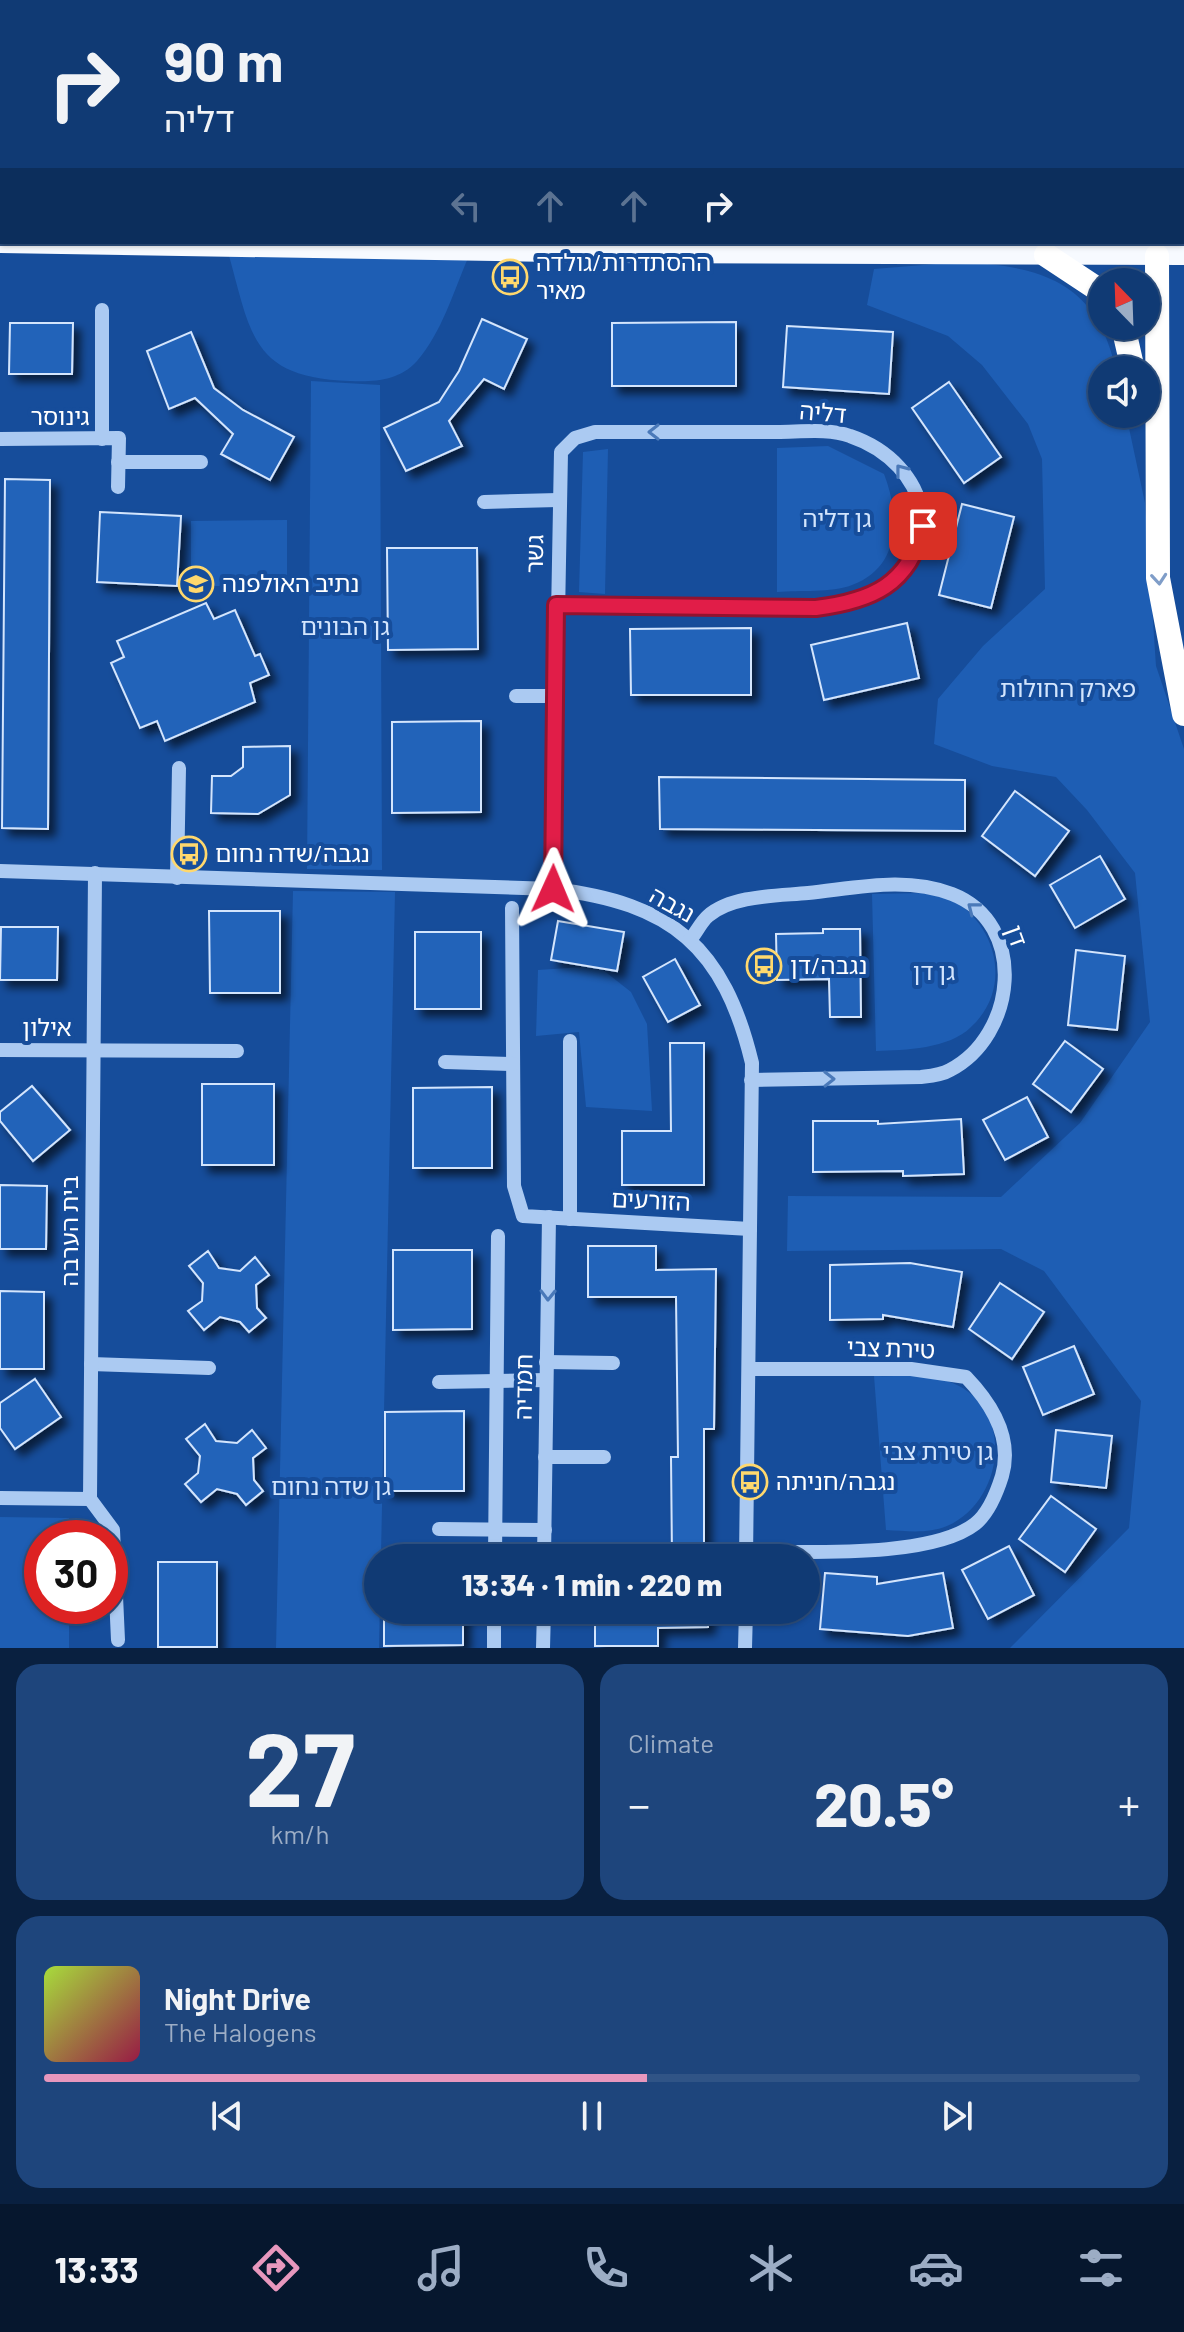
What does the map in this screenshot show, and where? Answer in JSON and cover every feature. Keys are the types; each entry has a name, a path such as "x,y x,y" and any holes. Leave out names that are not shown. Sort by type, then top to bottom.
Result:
{"highway":[{"path":"1157,249 1157,501 1161,599 1184,714"},
{"path":"1046,255 1088,283"},
{"path":"1144,428 1157,501"}],"main road":[{"path":"87,244 1046,255 1157,249 1184,255"}],"street":[{"path":"102,310 102,439"},
{"name":"גשר","path":"553,889 561,452 575,438 595,432"},
{"name":"דליה","path":"556,605 816,608 844,604 868,598 891,583 908,567 921,538 922,507 902,468 885,452 846,434 595,432"},
{"name":"גינוסר","path":"0,439 119,438 118,462"},
{"path":"118,487 118,462 201,462"},
{"path":"484,502 558,500"},
{"path":"516,696 555,696"},
{"path":"177,878 179,768"},
{"name":"נגבה","path":"0,871 553,889 595,894 660,920 690,940 713,962 729,988 742,1021 752,1063 751,1369 746,1544"},
{"name":"בית הערבה","path":"90,1499 95,873"},
{"name":"דן","path":"690,940 709,915 738,902 901,883 956,895 984,917 996,935 1005,986 996,1024 978,1050 947,1072 921,1077 751,1080"},
{"path":"445,1062 513,1064 512,908"},
{"path":"570,1041 570,1219"},
{"name":"אילון","path":"0,1050 237,1051"},
{"name":"הזורעים","path":"513,1064 516,1201 523,1216 750,1229"},
{"name":"חמדיה","path":"544,1544 549,1217"},
{"path":"495,1544 498,1236"},
{"path":"546,1362 613,1363"},
{"path":"91,1364 209,1368"},
{"name":"טירת צבי","path":"751,1369 911,1369 966,1377 992,1409 1005,1454 994,1498 977,1523 950,1538 860,1550 820,1552"},
{"path":"439,1382 546,1380"},
{"path":"545,1457 604,1457"},
{"path":"0,1498 90,1499 113,1530 118,1640"},
{"path":"439,1529 545,1530"},
{"path":"494,1624 494,1648"},
{"path":"543,1648 544,1624"},
{"path":"745,1648 746,1624"}],"green space":[{"path":"228,252 468,258 440,325 417,361 394,376 359,381 317,378 292,371 274,360 260,346 251,328"},
{"name":"פארק החולות","path":"960,262 989,264 1016,268 1062,284 1088,308 1088,340 1107,340 1112,356 1088,356 1088,428 1129,428 1145,503 1156,666 1184,749 1184,1648 1010,1648 1129,1528 1141,1401 1044,1271 1001,1249 787,1251 788,1196 1001,1197 1080,1123 1150,1022 1135,873 1087,810 1056,777 992,766 934,744 938,699 983,646 1045,589 1042,459 1028,424 982,365 948,336 867,305 874,269"},
{"name":"גן הבונים","path":"311,381 380,385 382,870 307,869"},
{"name":"גן דליה","path":"828,446 884,474 894,522 888,553 868,577 844,588 777,592 777,448"},
{"path":"608,449 605,594 579,592 583,452"},
{"path":"287,520 287,586 191,586 191,521"},
{"name":"גן שדה נחום","path":"293,891 395,892 381,1544 364,1544 364,1624 380,1624 379,1648 276,1648"},
{"name":"גן דן","path":"923,893 958,903 983,930 995,963 991,997 971,1027 951,1040 926,1047 876,1051 872,894"},
{"path":"598,966 631,992 647,1024 652,1111 586,1107 579,1032 536,1036 538,970"},
{"name":"גן טירת צבי","path":"874,1376 918,1376 950,1382 977,1400 989,1417 995,1459 990,1480 980,1499 965,1515 947,1526 924,1531 886,1530"},
{"path":"0,1517 69,1518 24,1520 24,1624 69,1624 69,1648 0,1648"}],"building":[{"path":"482,319 527,339 504,389 484,379 449,421 462,446 406,471 384,428 439,402 459,371"},
{"path":"736,322 736,386 612,386 612,323"},
{"path":"10,323 73,323 72,374 9,374"},
{"path":"787,326 893,332 889,394 783,387"},
{"path":"191,332 214,388 243,410 294,437 270,480 221,454 233,434 195,398 169,409 147,351"},
{"path":"949,382 1001,457 964,483 912,408"},
{"path":"5,479 50,480 48,829 2,828"},
{"path":"962,504 1014,517 991,608 939,595"},
{"path":"100,512 181,516 177,586 97,582"},
{"path":"387,548 477,548 478,649 388,650"},
{"path":"206,603 214,619 235,610 255,656 260,654 269,675 250,683 255,702 165,741 157,721 140,728 111,663 124,657 117,641"},
{"path":"907,623 919,678 824,700 811,645"},
{"path":"751,628 751,695 631,695 630,629"},
{"path":"481,721 481,812 392,813 392,722"},
{"path":"290,746 290,795 258,814 211,813 212,776 231,776 243,767 243,747"},
{"path":"659,777 965,780 965,831 660,829"},
{"path":"1015,791 1069,831 1035,876 982,836"},
{"path":"1100,856 1125,899 1075,928 1050,885"},
{"path":"209,911 280,911 280,993 210,993"},
{"path":"558,921 624,932 617,971 551,960"},
{"path":"1,927 58,927 57,980 0,980"},
{"path":"823,929 860,929 861,1017 830,1017 829,979 777,980 776,934 823,933"},
{"path":"415,932 481,932 481,1009 415,1009"},
{"path":"1076,950 1125,956 1117,1030 1068,1025"},
{"path":"675,959 700,1005 668,1022 643,977"},
{"path":"1065,1041 1103,1069 1071,1112 1033,1084"},
{"path":"670,1043 704,1043 704,1185 622,1185 622,1131 671,1131"},
{"path":"202,1084 274,1084 274,1165 202,1165"},
{"path":"32,1086 70,1130 33,1161 0,1121 0,1112"},
{"path":"492,1087 492,1168 413,1168 413,1088"},
{"path":"1027,1097 1048,1137 1005,1160 983,1120"},
{"path":"961,1119 964,1174 903,1176 903,1171 813,1172 813,1121 878,1121 878,1124"},
{"path":"0,1185 47,1186 46,1249 0,1249"},
{"path":"588,1246 656,1246 656,1270 716,1269 714,1429 704,1429 704,1544 672,1544 671,1457 678,1457 676,1297 588,1297"},
{"path":"393,1250 472,1250 472,1329 393,1330"},
{"path":"208,1251 219,1268 240,1271 255,1257 269,1275 256,1285 257,1308 266,1318 249,1332 240,1322 220,1317 204,1330 188,1311 202,1301 203,1283 189,1266"},
{"path":"910,1263 962,1272 953,1327 883,1315 883,1319 830,1320 830,1265"},
{"path":"1000,1283 1044,1312 1012,1359 969,1329"},
{"path":"0,1291 44,1292 44,1369 0,1369"},
{"path":"1074,1346 1094,1394 1043,1415 1023,1367"},
{"path":"35,1379 61,1417 15,1449 0,1428 0,1403"},
{"path":"464,1411 464,1491 385,1491 385,1412"},
{"path":"205,1424 216,1441 237,1443 252,1430 266,1448 253,1458 254,1480 263,1491 246,1505 237,1494 217,1489 201,1502 185,1484 198,1473 200,1456 186,1439"},
{"path":"1056,1430 1112,1436 1106,1488 1051,1482"},
{"path":"1051,1496 1096,1529 1065,1572 1019,1539"},
{"path":"1009,1546 1034,1595 988,1619 962,1570"},
{"path":"158,1562 217,1562 217,1647 158,1647"},
{"path":"825,1573 877,1577 877,1584 943,1573 953,1628 908,1636 820,1629"},
{"path":"384,1624 463,1624 463,1645 384,1646"},
{"path":"595,1624 708,1624 708,1627 658,1628 658,1646 595,1646"}],"place":[{"name":"ההסתדרות/גולדה מאיר","path":"510,277"},
{"name":"נתיב האולפנה","path":"196,584"},
{"name":"נגבה/שדה נחום","path":"189,854"},
{"name":"נגבה/דן","path":"764,966"},
{"name":"נגבה/חניתה","path":"750,1482"}],"route":[{"path":"553,889 556,605 816,608 844,604 868,598 908,567 918,549 923,526"}]}
